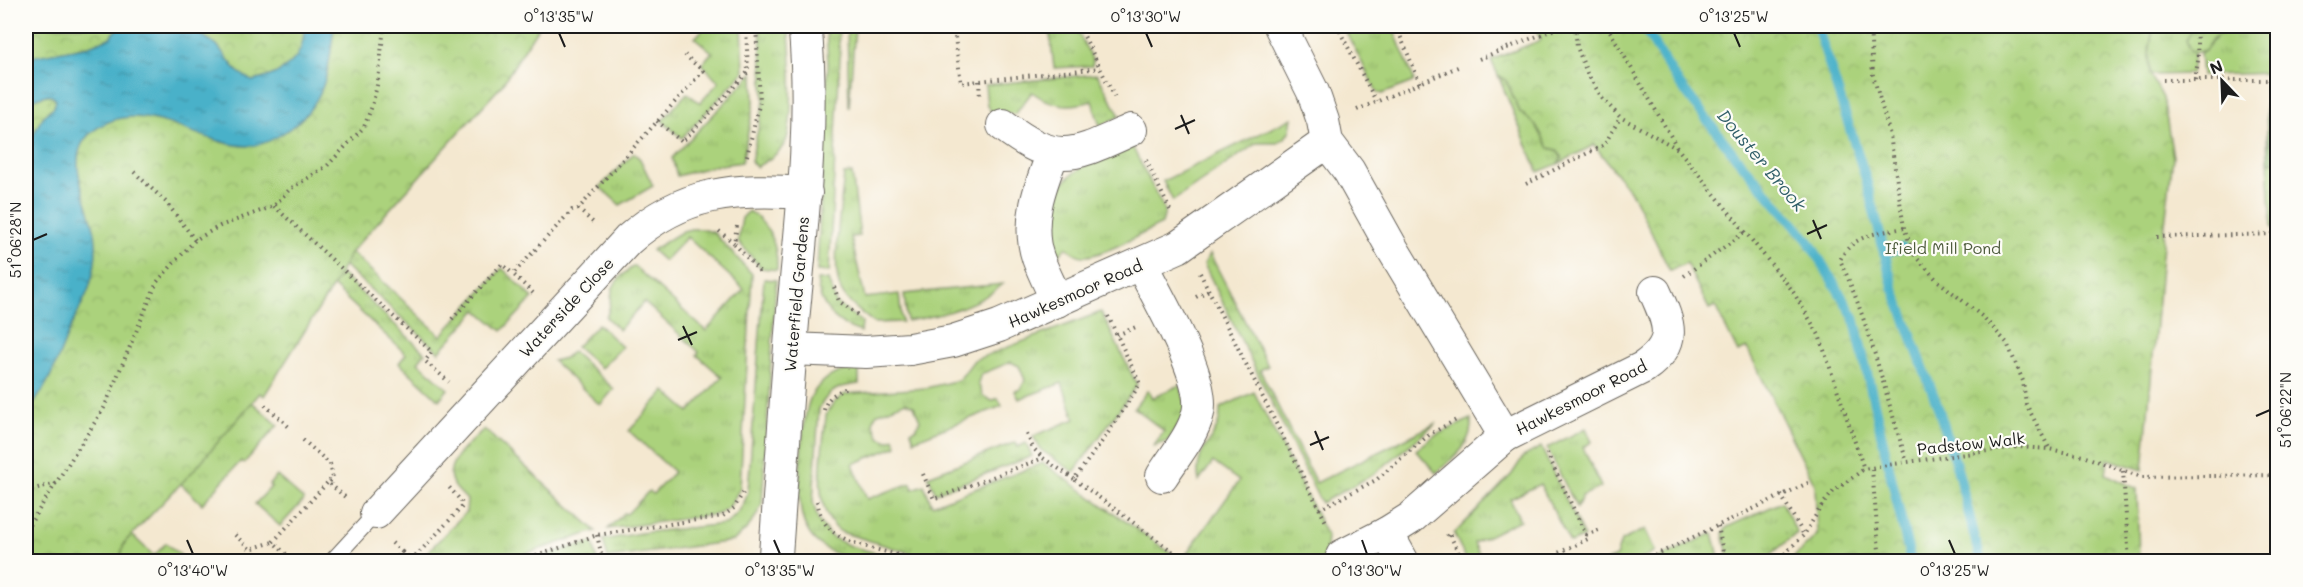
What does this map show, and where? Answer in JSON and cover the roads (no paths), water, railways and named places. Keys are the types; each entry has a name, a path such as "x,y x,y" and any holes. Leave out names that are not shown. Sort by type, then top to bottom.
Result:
{"street":[{"name":"Waterfield Gardens","path":"775,561 790,349 806,193 808,54 805,26"},
{"name":"Hawkesmoor Road","path":"1280,26 1313,92 1327,141 1349,171 1392,248 1505,436"},
{"path":"1003,125 1023,140 1053,153 1072,153 1095,146 1131,130"},
{"name":"Hawkesmoor Road","path":"790,349 866,352 910,350 953,341 999,326 1178,247 1327,141"},
{"path":"1053,153 1039,191 1034,235 1038,257 1057,301"},
{"name":"Waterside Close","path":"376,513 628,240 660,215 692,202 725,193 759,190 806,193"},
{"path":"1141,264 1191,365 1199,391 1199,412 1192,430 1162,476"},
{"name":"Hawkesmoor Road","path":"1342,556 1411,518 1505,436 1656,359 1668,339 1669,325 1655,292"},
{"path":"1387,533 1403,561"}],"lane":[{"path":"330,561 376,513"}],"water":[{"path":"121,26 188,26 217,45 237,71 252,81 277,73 297,56 304,32 302,26 334,26 328,70 319,96 302,119 270,140 248,146 228,143 169,124 130,117 111,121 92,132 82,144 78,157 78,171 95,233 96,252 93,273 87,293 52,373 34,404 26,412 26,149 41,120 54,107 56,100 46,95 26,102 26,58 89,46 109,38"}],"waterway":[{"name":"Douster Brook","path":"1643,26 1675,78 1736,157 1808,240 1854,317 1911,562"},
{"path":"1817,26 1866,179 1893,287 1938,407 1959,475 1981,562"},
{"path":"1884,253 1902,248"}],"park label":[{"name":"Ifield Mill Pond","path":"1943,247"}]}
